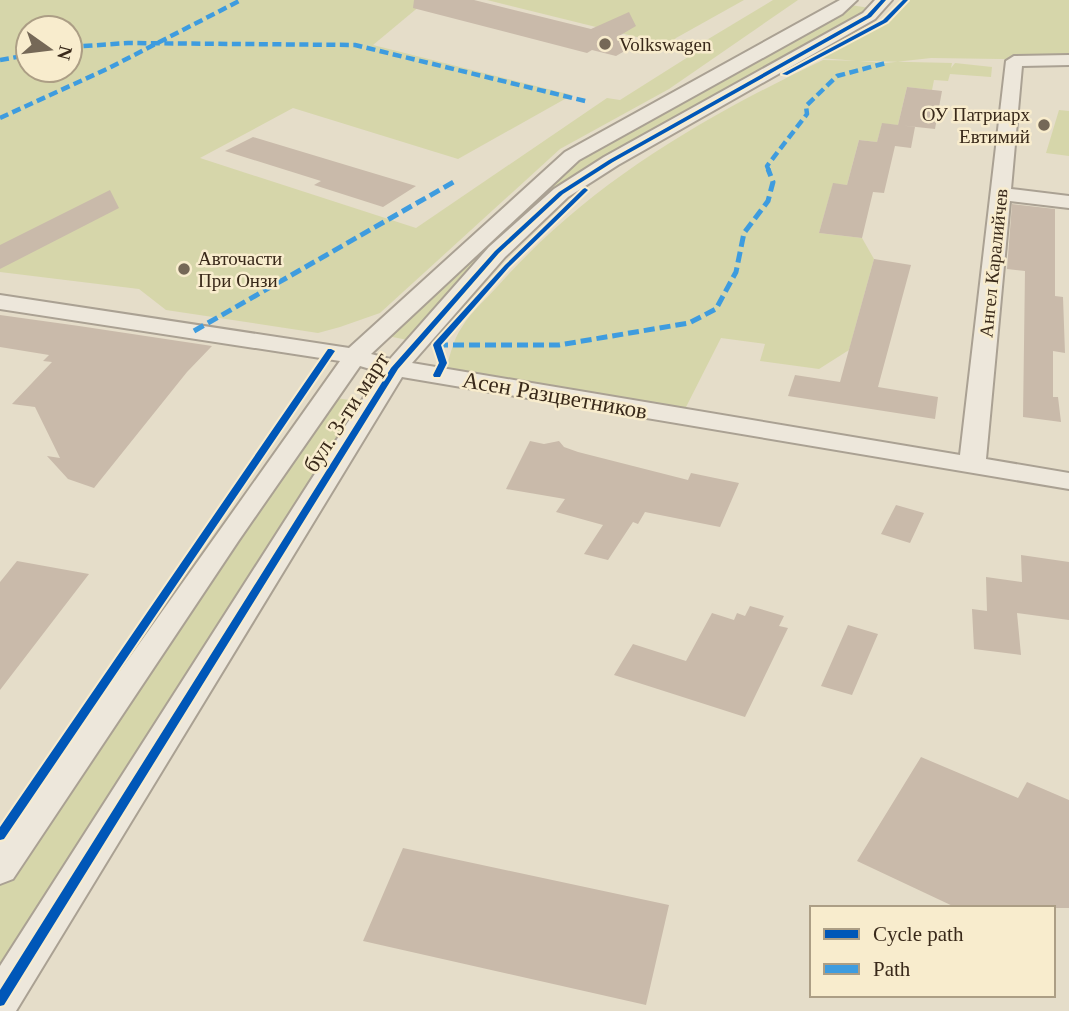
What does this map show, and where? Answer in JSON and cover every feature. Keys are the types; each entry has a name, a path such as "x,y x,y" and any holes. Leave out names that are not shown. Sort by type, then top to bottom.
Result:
{"street":[{"name":"бул. 3-ти март","path":"0,869 228,535 356,355 482,235 572,156 836,11 849,0"},
{"name":"бул. 3-ти март","path":"0,1001 395,368 497,252 561,193 611,161 869,16 884,0"},
{"name":"Ангел Каралийчев","path":"972,466 1014,61 1069,60"},
{"path":"1000,194 1069,202"},
{"name":"Асен Разцветников","path":"0,302 356,355 395,368 1069,481"}],"green space":[{"path":"0,0 427,0 373,45 572,95 458,159 293,108 200,158 416,228 607,98 620,100 696,52 690,50 773,0 798,0 669,89 560,149 380,313 318,333 166,310 139,289 0,272"},
{"path":"487,0 744,0 676,38 669,45"},
{"path":"906,0 1069,0 1069,60 931,58 886,63 819,58 885,21"},
{"path":"845,4 875,9 561,193 418,342 377,334 572,156"},
{"path":"823,60 952,63 951,68 955,63 992,67 991,77 950,74 948,81 934,80 932,90 907,87 898,125 882,124 877,142 859,140 847,185 833,184 819,233 862,238 874,259 849,350 819,369 760,361 765,344 721,338 685,409 445,371 456,337 470,316 532,250 569,216 608,185 690,131 777,82"},
{"path":"1059,110 1069,111 1069,156 1046,153"},
{"path":"327,397 373,403 0,1001 0,869"}],"building":[{"path":"414,0 474,0 591,29 629,12 636,26 619,36 642,41 616,56 592,50 587,53 413,8"},
{"path":"907,87 942,91 935,129 898,125"},
{"path":"882,123 915,127 911,148 895,146 884,193 873,192 862,238 819,233 833,183 847,185 859,140 877,142"},
{"path":"253,137 416,186 383,207 314,185 321,181 225,151"},
{"path":"110,190 119,208 0,269 0,245"},
{"path":"1012,204 1055,209 1055,296 1063,297 1065,353 1053,351 1053,397 1058,397 1061,422 1023,417 1025,271 1007,269"},
{"path":"874,259 911,265 878,387 938,397 935,419 788,396 795,375 840,382"},
{"path":"0,315 212,346 187,372 94,488 68,479 47,456 60,458 35,407 12,404 52,362 43,361 49,355 0,347"},
{"path":"530,441 544,444 559,441 564,447 578,452 688,480 691,473 739,483 720,527 645,512 638,524 633,522 608,560 584,554 603,525 556,512 565,499 506,489"},
{"path":"896,505 924,513 910,543 881,534"},
{"path":"1021,555 1069,562 1069,620 1017,613 1021,655 974,649 972,609 987,611 986,577 1022,582"},
{"path":"17,561 89,574 0,690 0,582"},
{"path":"750,606 784,616 779,626 788,628 745,717 614,675 633,644 686,661 712,613 734,620 737,613 745,616"},
{"path":"848,625 878,634 852,695 821,686"},
{"path":"921,757 1018,798 1027,782 1069,800 1069,908 953,906 857,861"},
{"path":"403,848 669,905 646,1005 363,941"}],"marked path":[{"path":"0,118 109,68 241,0"},
{"path":"84,46 128,43 355,45 589,102"},
{"path":"0,60 14,58"},
{"path":"437,345 559,345 689,323 716,309 736,272 744,233 768,201 773,182 767,166 807,114 806,106 837,76 886,63"},
{"path":"194,331 457,180"}],"cycle path":[{"path":"0,1001 395,368 497,252 561,193 611,161 869,16 884,0"},
{"path":"785,74 885,21 906,0"},
{"path":"437,375 443,363 437,345 507,266 585,190"},
{"path":"0,836 331,351"}],"place":[{"name":"Volkswagen","path":"605,44"},
{"name":"ОУ Патриарх Евтимий","path":"1044,125"},
{"name":"Авточасти При Онзи","path":"184,269"}]}
